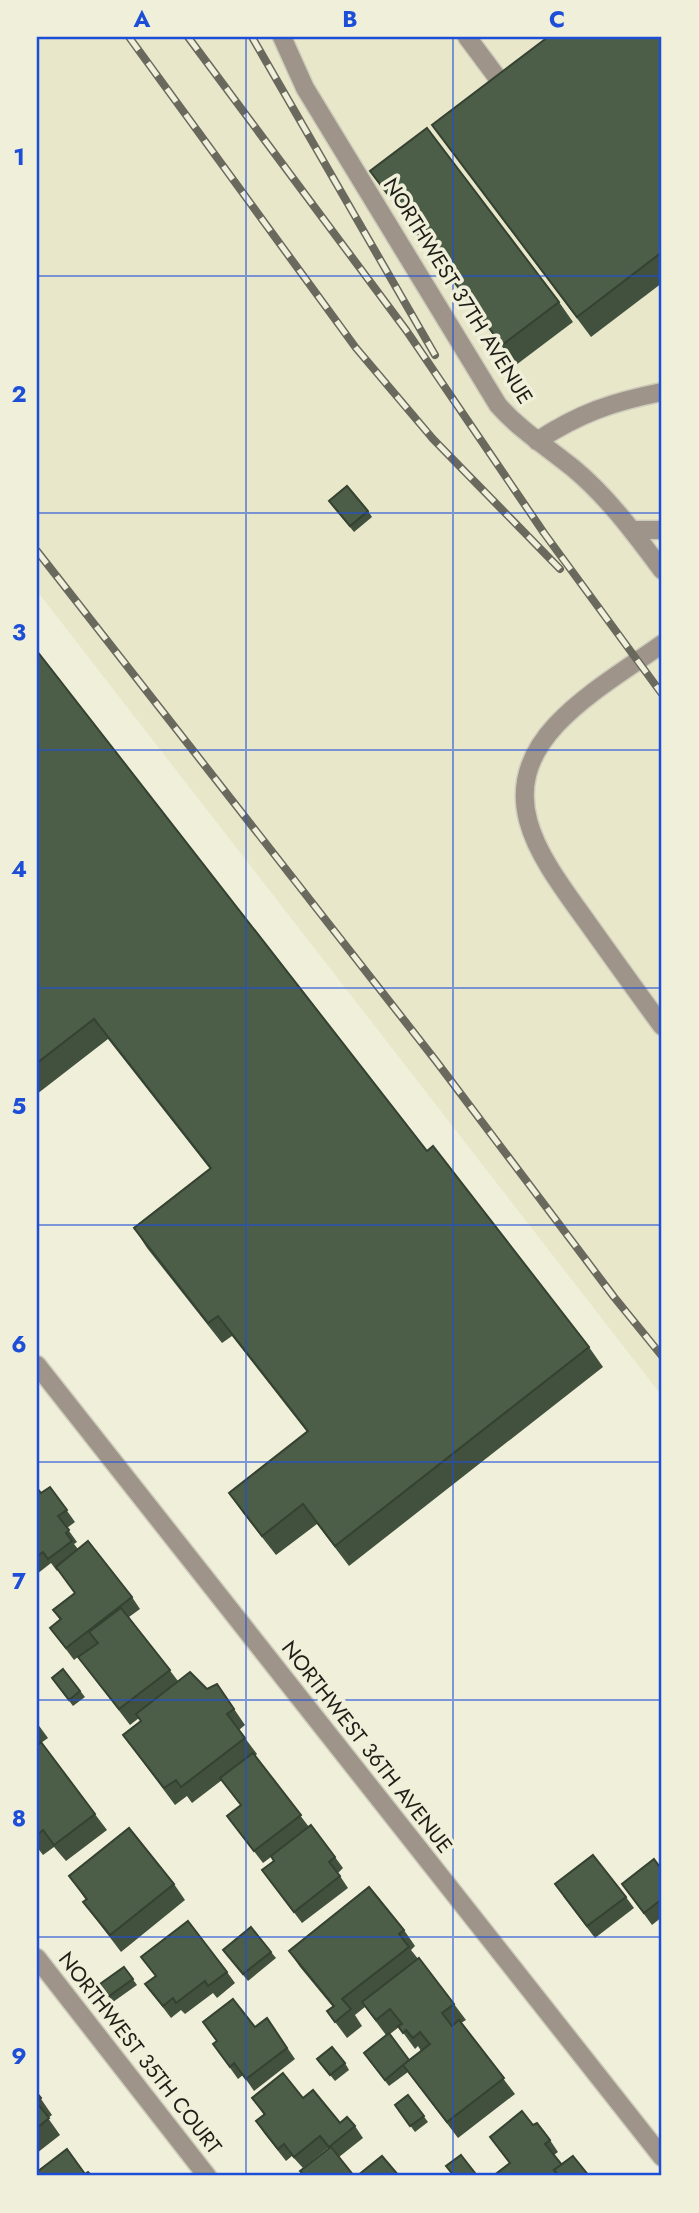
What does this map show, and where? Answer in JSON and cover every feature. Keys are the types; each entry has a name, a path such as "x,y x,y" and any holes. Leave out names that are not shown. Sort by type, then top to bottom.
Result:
{"street":[{"name":"NORTHWEST 37TH AVENUE","path":"282,37 305,88 498,405 520,427 574,468 595,489 632,530 662,570"},
{"path":"467,37 508,92"},
{"path":"537,441 593,409 662,392"},
{"path":"632,530 662,530"},
{"path":"662,644 580,703 556,725 535,754 523,793 526,821 538,851 662,1026"},
{"name":"NORTHWEST 36TH AVENUE","path":"37,1365 662,2157"},
{"name":"NORTHWEST 35TH COURT","path":"37,1958 207,2176"}],"shaded area":[{"path":"37,37 662,37 662,1396 37,591"}],"building":[{"path":"548,37 662,37 662,252 577,317 432,125"},
{"path":"427,128 559,302 502,345 370,171"},
{"path":"347,486 368,511 350,526 329,501"},
{"path":"37,651 427,1151 433,1146 589,1347 335,1546 303,1504 262,1536 229,1493 308,1431 218,1316 208,1323 134,1228 211,1168 94,1019 37,1063"},
{"path":"50,1487 67,1510 58,1516 69,1530 66,1533 72,1541 48,1559 43,1552 37,1556 37,1488 41,1493"},
{"path":"88,1541 132,1597 66,1648 50,1628 61,1619 53,1610 75,1593 56,1567"},
{"path":"121,1608 170,1670 119,1709 78,1657 98,1643 89,1632"},
{"path":"63,1669 80,1691 69,1700 52,1678"},
{"path":"190,1672 207,1689 217,1684 234,1709 227,1714 245,1738 181,1787 176,1780 164,1788 123,1735 141,1721 136,1714"},
{"path":"41,1742 95,1814 54,1845 43,1830 37,1835 37,1746"},
{"path":"253,1753 301,1815 254,1851 227,1816 241,1805 220,1778"},
{"path":"311,1825 335,1857 329,1862 340,1876 294,1912 262,1870 274,1861 271,1856"},
{"path":"129,1828 174,1884 110,1935 83,1902 87,1899 69,1876"},
{"path":"593,1855 626,1897 587,1926 555,1884"},
{"path":"654,1859 662,1870 662,1899 644,1913 622,1884"},
{"path":"369,1887 404,1930 399,1934 409,1947 342,1999 351,2009 335,2022 327,2011 334,2006 289,1951"},
{"path":"188,1921 227,1972 208,1986 205,1981 176,2003 173,1998 163,2006 145,1984 156,1976 141,1957"},
{"path":"251,1927 271,1952 243,1974 223,1950"},
{"path":"419,1958 454,2004 442,2013 452,2026 459,2020 504,2078 447,2122 403,2065 430,2044 420,2032 413,2038 406,2030 403,2033 398,2026 402,2024 390,2009 376,2020 362,2002"},
{"path":"124,1967 133,1979 109,1996 100,1984"},
{"path":"233,1999 255,2027 267,2018 287,2048 246,2079 234,2063 230,2067 213,2044 217,2041 203,2022"},
{"path":"389,2033 409,2060 385,2080 364,2053"},
{"path":"332,2047 345,2063 330,2075 317,2059"},
{"path":"283,2073 303,2098 313,2090 340,2123 347,2117 355,2126 329,2147 320,2136 294,2157 284,2144 278,2149 256,2121 265,2114 252,2098"},
{"path":"408,2095 424,2116 410,2126 395,2105"},
{"path":"37,2103 49,2118 37,2128"},
{"path":"522,2111 533,2125 537,2123 550,2140 545,2144 562,2165 554,2170 557,2174 493,2176 510,2163 490,2137"},
{"path":"331,2147 354,2176 305,2176 300,2171"},
{"path":"67,2149 85,2174 88,2172 92,2176 37,2176 37,2172"},
{"path":"461,2155 475,2173 471,2176 454,2176 446,2166"},
{"path":"382,2156 399,2176 357,2176"},
{"path":"573,2156 589,2176 559,2176 554,2170"}],"railway":[{"path":"129,37 356,348 433,439 560,569"},
{"path":"188,37 406,330 544,533 662,694"},
{"path":"252,37 435,355"},
{"path":"37,551 436,1061 614,1297 662,1356"}]}
